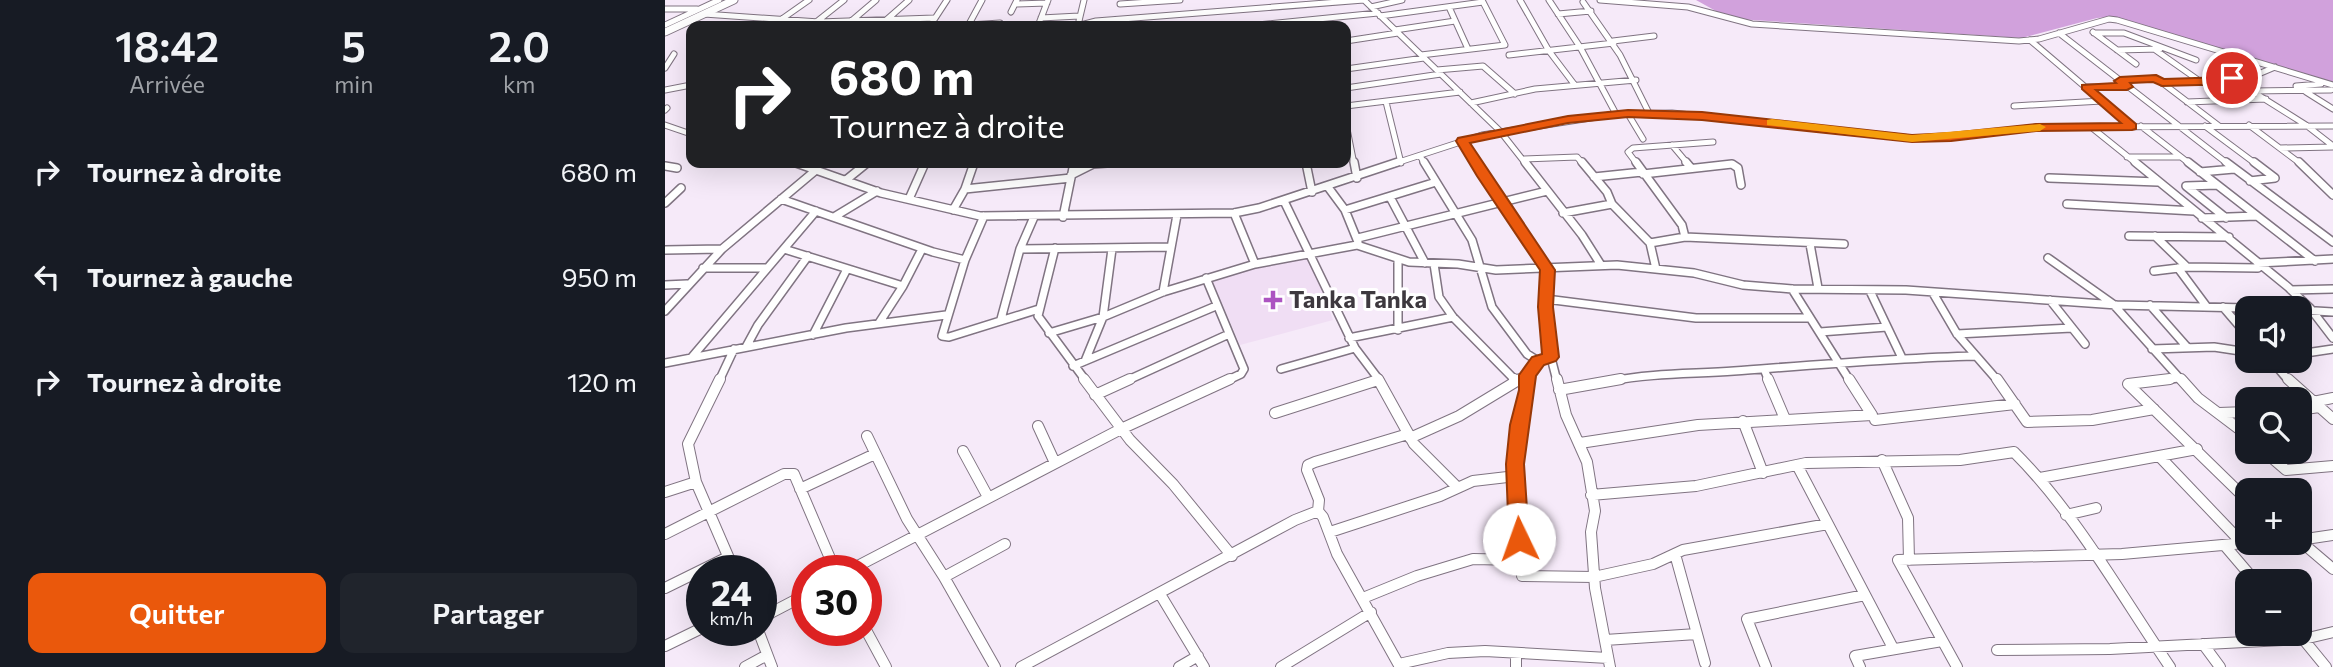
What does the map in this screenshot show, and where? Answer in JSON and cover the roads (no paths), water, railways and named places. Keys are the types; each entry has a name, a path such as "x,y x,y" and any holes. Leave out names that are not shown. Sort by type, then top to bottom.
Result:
{"main road":[{"path":"665,29 728,0"},
{"path":"665,29 734,0"}],"street":[{"path":"665,7 673,0"},
{"path":"702,12 719,0"},
{"path":"665,7 777,21 809,0"},
{"path":"818,21 844,0"},
{"path":"852,21 876,0"},
{"path":"885,21 909,0"},
{"path":"932,21 947,0"},
{"path":"972,21 982,0"},
{"path":"1078,21 1084,0"},
{"path":"1119,19 1121,2 1180,0"},
{"path":"1240,0 1240,10"},
{"path":"1105,21 1364,0 1500,131 1524,159 1601,265"},
{"path":"1371,7 1402,0"},
{"path":"1520,0 1549,51 1574,84"},
{"path":"1549,0 1580,47 1616,114"},
{"path":"1600,0 1684,7 1752,24 2030,40 2109,19 2275,67 2313,79 2332,89"},
{"path":"1011,12 1017,2 1047,1 1040,21"},
{"path":"1332,21 1482,1 1506,43 1351,68"},
{"path":"1583,2 1614,42 1636,80 1649,113"},
{"path":"1449,7 1468,49"},
{"path":"702,12 711,8"},
{"path":"1257,21 1258,8"},
{"path":"1558,14 1591,11"},
{"path":"1172,21 1173,15"},
{"path":"1041,18 1079,16"},
{"path":"896,21 934,18"},
{"path":"1351,40 1455,21"},
{"path":"2084,26 2136,64"},
{"path":"2059,33 2177,126 2333,242"},
{"path":"2094,33 2124,33 2196,60 2171,61"},
{"path":"1509,55 1654,36"},
{"path":"2030,40 2132,127"},
{"path":"2117,50 2172,49"},
{"path":"2154,50 2201,82"},
{"path":"665,68 674,54"},
{"path":"1351,87 1483,66 1515,94"},
{"path":"2162,83 2234,79 2256,75 2275,67"},
{"path":"2223,73 2306,125 2333,147"},
{"path":"2120,81 2156,78 2219,126"},
{"path":"2313,79 2332,89"},
{"path":"1471,103 1574,84 1636,80"},
{"path":"2321,84 2297,86 2333,109"},
{"path":"665,90 686,86"},
{"path":"2085,87 2127,87"},
{"path":"2253,91 2332,89"},
{"path":"1351,106 1460,92"},
{"path":"2187,102 2266,99"},
{"path":"1386,102 1401,163"},
{"path":"2014,106 2102,102"},
{"path":"816,168 877,191 984,216 1177,215 1234,213 1284,201 1462,141 1500,131 1616,114 1649,113 1758,121 1912,138 1951,137 2036,127 2333,126"},
{"path":"1628,114 1643,139"},
{"path":"2249,125 2313,173 2333,195"},
{"path":"2205,126 2275,178 2250,181"},
{"path":"2091,127 2229,237 2297,296"},
{"path":"2141,127 2315,261"},
{"path":"666,128 686,131"},
{"path":"1462,141 1547,270 1550,357 1566,415 1587,462 1595,511 1591,532 1594,577 1609,662 1485,651 1448,653 1399,666 1338,554 1318,511 1319,500 1307,470 1308,465 1409,436 1459,416 1527,375 1538,361 1550,357"},
{"path":"1685,237 1682,225 1642,173 1629,150 1713,142"},
{"path":"1672,145 1691,168"},
{"path":"2280,148 2333,147"},
{"path":"1351,149 1357,178"},
{"path":"1524,159 1573,155 1594,177 1612,204 1650,243 1656,269"},
{"path":"1420,156 1472,240 1492,307 1527,354 1538,361"},
{"path":"2127,157 2180,157"},
{"path":"1594,177 1735,165 1741,186"},
{"path":"665,166 677,168"},
{"path":"665,311 721,250 781,199 812,168"},
{"path":"846,180 861,168"},
{"path":"909,199 923,168"},
{"path":"953,209 965,190 972,168"},
{"path":"1063,217 1072,168"},
{"path":"965,190 1071,177 1086,168"},
{"path":"1307,168 1312,192"},
{"path":"2200,173 2234,169"},
{"path":"2049,178 2158,181"},
{"path":"1345,210 1436,182"},
{"path":"2217,185 2186,186 2226,218"},
{"path":"2323,186 2333,186"},
{"path":"1328,187 1345,210 1358,241 1398,259 1496,270 1547,270 1617,265 1695,274 1743,285 1793,289 2235,308"},
{"path":"665,203 681,188"},
{"path":"834,217 877,191"},
{"path":"1049,333 1103,317 1163,292 1255,264 1358,241 1405,226 1547,191"},
{"path":"1390,197 1405,226 1430,263 1439,296 1453,317 1515,381"},
{"path":"781,199 922,249 965,260"},
{"path":"1284,201 1355,348 1383,385 1409,436 1457,487"},
{"path":"1563,213 1612,204"},
{"path":"2067,204 2194,211"},
{"path":"692,357 816,211"},
{"path":"1234,213 1255,264"},
{"path":"1163,292 1177,215"},
{"path":"984,216 965,260 946,315 942,336 949,337 1039,309"},
{"path":"2202,218 2257,216"},
{"path":"1001,319 1020,250 1034,217"},
{"path":"2130,236 2229,237"},
{"path":"2155,236 2183,268 2207,307"},
{"path":"1650,243 1685,237 1844,244"},
{"path":"1810,244 1818,288"},
{"path":"1020,250 1170,247"},
{"path":"1055,248 1038,316 1138,451 1173,484 1232,556"},
{"path":"784,249 904,286"},
{"path":"879,323 904,286 922,249"},
{"path":"1085,361 1103,317 1112,249"},
{"path":"665,250 721,250"},
{"path":"1593,252 1617,265"},
{"path":"746,347 758,325 809,256"},
{"path":"2048,258 2113,304 2198,398 2235,426"},
{"path":"1398,259 1401,295 1398,330"},
{"path":"2258,263 2333,259"},
{"path":"2154,271 2183,268 2258,268 2258,263"},
{"path":"703,268 767,268"},
{"path":"813,335 847,269"},
{"path":"878,555 1121,429 1241,374 1244,369 1206,278"},
{"path":"665,285 687,284"},
{"path":"1580,443 1698,425 1873,415 1793,289"},
{"path":"2291,290 2333,289"},
{"path":"1870,291 1902,358"},
{"path":"1933,293 1957,334 1997,379 2027,422 2092,420 2154,409"},
{"path":"1546,299 1696,318 1810,318"},
{"path":"2050,300 2085,344"},
{"path":"2150,305 2187,347"},
{"path":"1073,366 1216,306"},
{"path":"2223,307 2235,321"},
{"path":"2312,311 2333,312"},
{"path":"2312,311 2333,338"},
{"path":"666,364 879,323 946,315"},
{"path":"1349,338 1453,317"},
{"path":"1820,332 1887,327"},
{"path":"1957,334 2072,328"},
{"path":"1095,395 1230,334"},
{"path":"2152,348 2187,347 2235,351"},
{"path":"1281,369 1355,348"},
{"path":"728,555 696,482 688,444 734,349"},
{"path":"2312,352 2333,349"},
{"path":"1559,390 1649,373 1975,356"},
{"path":"1764,369 1786,419"},
{"path":"2284,373 2333,419"},
{"path":"1527,375 1527,390 1519,425 1516,476 1522,576 1594,577 1653,564 1683,550 1828,524"},
{"path":"2178,378 2128,384 2235,488"},
{"path":"1275,413 1378,380"},
{"path":"2312,406 2333,398"},
{"path":"1875,420 2015,404"},
{"path":"2219,413 2235,412"},
{"path":"1743,421 1763,473"},
{"path":"1038,426 1055,463"},
{"path":"867,436 916,534 944,577 995,667"},
{"path":"2040,478 2197,449"},
{"path":"963,451 988,497"},
{"path":"1591,495 1696,486 1797,465 1831,461 1960,460 2014,452 2040,478 2170,667"},
{"path":"800,489 875,454"},
{"path":"2160,457 2235,536"},
{"path":"1882,460 1907,517 1909,560"},
{"path":"2279,464 2286,470 2333,466"},
{"path":"1797,465 1893,648"},
{"path":"665,534 788,473 794,474 829,555"},
{"path":"1330,532 1440,496 1473,481 1516,476"},
{"path":"665,492 696,482"},
{"path":"2066,515 2096,508"},
{"path":"1021,667 1295,520 1318,511"},
{"path":"2312,538 2333,535"},
{"path":"944,577 1006,544"},
{"path":"1957,667 1898,560 2092,556 2235,545"},
{"path":"2226,547 2245,569"},
{"path":"2312,551 2333,569"},
{"path":"1675,554 1705,663"},
{"path":"1363,598 1417,576 1473,559 1520,560"},
{"path":"665,588 686,578"},
{"path":"1160,594 1204,667"},
{"path":"1766,667 1747,620 1865,595"},
{"path":"1281,667 1371,612"},
{"path":"2312,635 2333,632"},
{"path":"1605,640 1697,634"},
{"path":"665,646 686,636"},
{"path":"1860,667 1855,656 1942,641"},
{"path":"1997,650 2157,647 2235,641"},
{"path":"2203,644 2220,667"},
{"path":"764,646 772,667"},
{"path":"875,646 886,667"},
{"path":"2309,646 2326,667"},
{"path":"1516,653 1517,667"},
{"path":"745,667 767,655"},
{"path":"1179,667 1198,656"}],"place":[{"name":"Tanka Tanka","path":"1273,300"}]}
